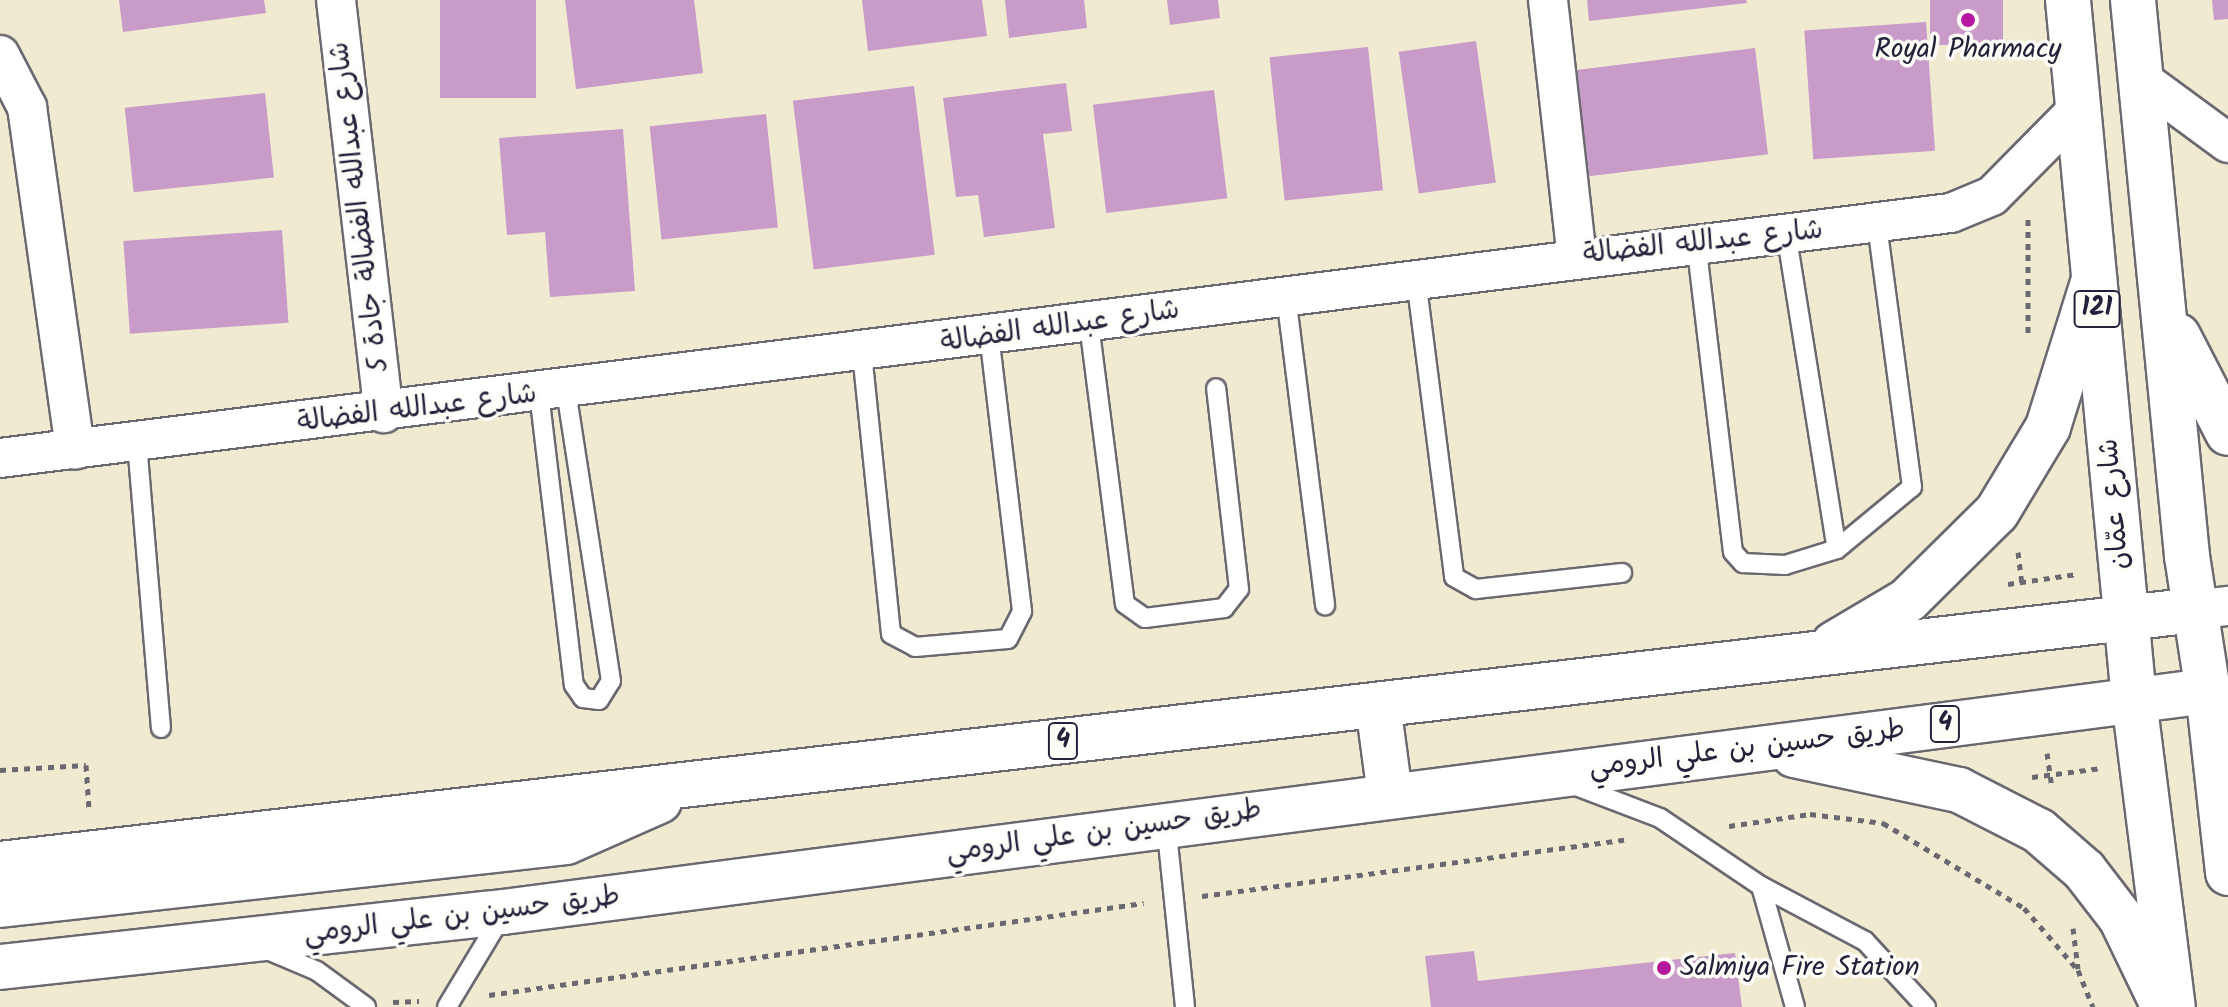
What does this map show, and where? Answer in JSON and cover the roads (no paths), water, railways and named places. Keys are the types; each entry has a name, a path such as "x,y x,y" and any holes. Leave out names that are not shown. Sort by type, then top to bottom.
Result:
{"main road":[{"name":"شارع عمّان","path":"2068,0 2134,700 2173,1007"},
{"name":"121","path":"2133,0 2163,299 2211,608 2228,873"},
{"path":"1810,655 1908,600 1997,512 2048,427 2094,279"},
{"path":"2163,299 2228,433"},
{"name":"4","path":"0,864 2211,608"},
{"name":"طريق حسين بن علي الرومي","path":"0,967 503,912 1166,823 2218,690"},
{"path":"1378,705 1390,795"},
{"path":"1756,748 1925,780 2014,814 2062,850 2103,893 2164,1007"},
{"path":"0,905 566,842 697,783"}],"street":[{"name":"شارع عبدالله الفضالة جادة 5","path":"336,0 384,413"},
{"path":"1548,0 1577,257"},
{"path":"0,55 27,107 75,450"},
{"path":"2141,79 2228,143"},
{"name":"شارع عبدالله الفضالة","path":"0,458 552,392 1089,324 1577,257 1951,213 1992,196 2027,166 2080,107"}],"lane":[{"path":"1696,242 1733,552 1743,563 1785,565 1837,549 1912,487 1877,224"},
{"path":"1786,232 1837,549"},
{"path":"1416,279 1454,577 1476,589 1622,573"},
{"path":"1286,296 1325,606"},
{"path":"1089,324 1125,604 1145,618 1224,608 1239,589 1216,388"},
{"path":"862,353 891,634 915,647 1008,639 1022,611 989,336"},
{"path":"552,392 611,681 599,700 583,698 574,685 552,392"},
{"path":"137,443 161,728"},
{"path":"1546,775 1682,832 1761,886 1865,941 1926,1007"},
{"path":"1166,823 1177,899 1185,1007"},
{"path":"1761,886 1795,1007"},
{"path":"450,1004 503,912"},
{"path":"248,941 317,971 364,1005"}],"place":[{"name":"Royal Pharmacy","path":"1968,20"},
{"name":"Salmiya Fire Station","path":"1664,968"}]}
